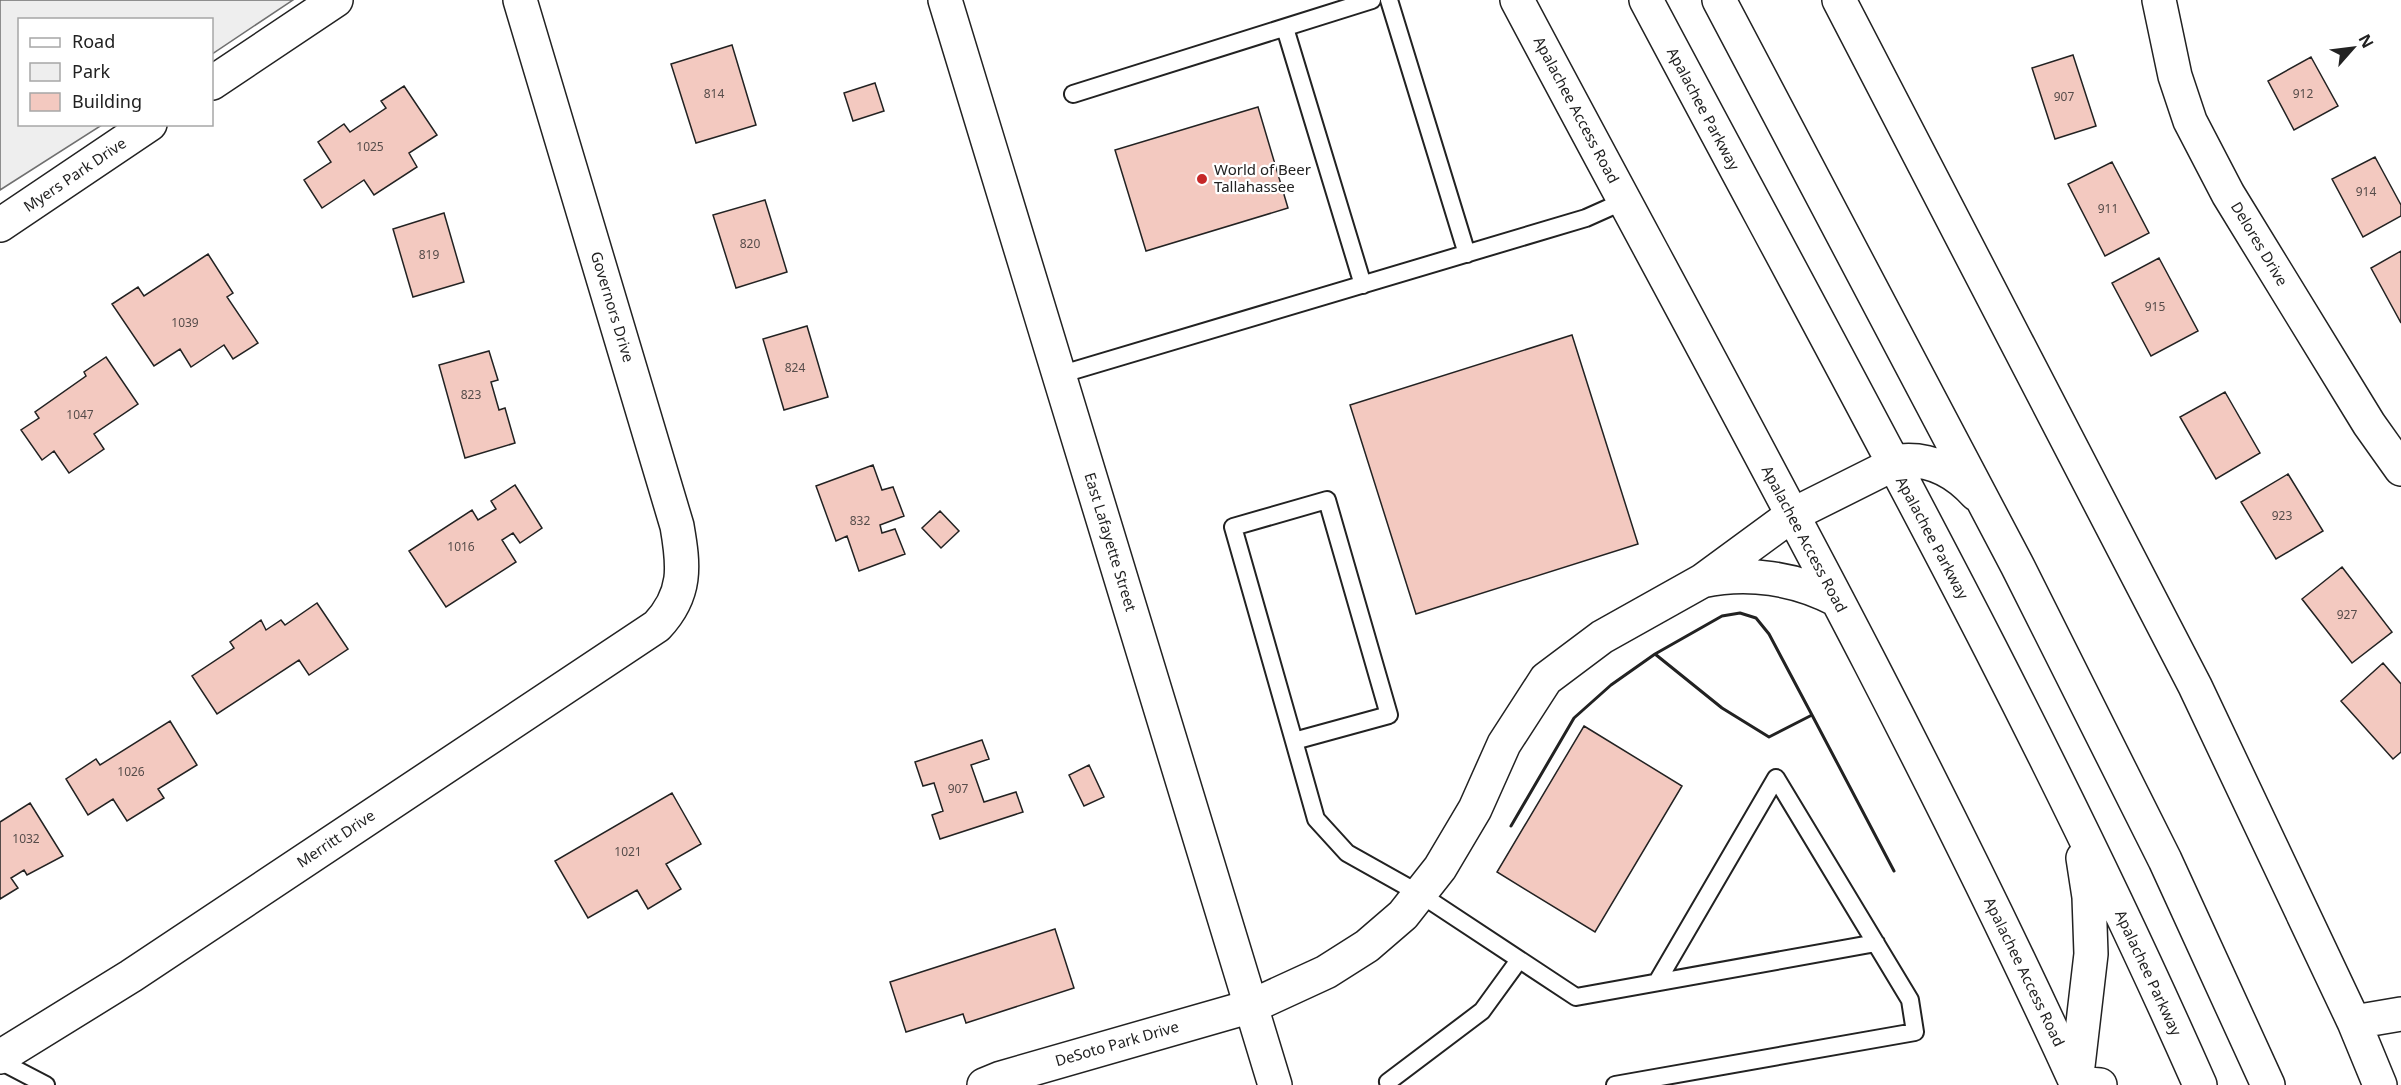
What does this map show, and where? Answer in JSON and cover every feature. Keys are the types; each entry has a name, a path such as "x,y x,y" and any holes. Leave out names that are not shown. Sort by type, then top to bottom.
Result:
{"street":[{"path":"213,82 336,0"},
{"name":"Governors Drive","path":"520,0 677,526 684,568 676,599 668,615"},
{"name":"East Lafayette Street","path":"945,0 1275,1085"},
{"name":"Apalachee Access Road","path":"1517,0 1837,600 2079,1084"},
{"name":"Apalachee Parkway","path":"1646,0 1892,463 2076,820 2200,1085"},
{"path":"1719,0 1988,508 2165,860 2268,1085"},
{"path":"1839,0 2195,686 2354,1022 2380,1085"},
{"name":"Delores Drive","path":"2159,0 2175,76 2190,121 2228,194 2369,424 2401,469"},
{"name":"Myers Park Drive","path":"0,225 147,126"},
{"path":"1702,581 1792,515 1892,463 1919,461 1949,471 1968,485 1988,508"},
{"path":"1702,581 1738,576 1773,579 1813,588 1837,600"},
{"name":"DeSoto Park Drive","path":"984,1085 1001,1078 1251,1006 1326,972 1367,946 1403,915 1440,868 1475,809 1504,744 1546,679 1602,637 1702,581"},
{"name":"Merritt Drive","path":"0,1059 131,976 657,626 668,615"},
{"path":"2076,820 2089,897 2091,937 2090,972 2079,1084"},
{"path":"2354,1022 2401,1014"}],"lane":[{"path":"1073,94 1372,0"},
{"path":"1389,0 1467,254"},
{"path":"1285,28 1363,285"},
{"path":"1059,375 1586,218 1624,201"},
{"path":"1294,741 1389,715 1327,500 1233,527 1316,819 1347,853 1420,894 1576,997 1876,943"},
{"path":"1615,1085 1914,1032 1910,1000 1776,778 1657,982"},
{"path":"1389,1085 1388,1082 1482,1011 1520,960"},
{"path":"0,1059 46,1085"}],"green space":[{"path":"0,0 293,0 213,53 213,18 18,18 18,126 100,126 0,190"}],"building":[{"path":"732,45 756,125 696,143 671,64"},
{"path":"2073,55 2096,126 2055,139 2032,68"},
{"path":"2311,57 2338,106 2294,130 2268,81"},
{"path":"875,83 884,111 853,121 844,93"},
{"path":"404,86 437,135 409,153 417,167 374,195 364,180 322,208 304,180 331,162 318,142 344,124 350,132 386,108 381,101"},
{"name":"World of Beer Tallahassee","path":"1258,107 1288,208 1146,251 1115,150"},
{"path":"2375,157 2401,205 2401,216 2363,237 2332,179"},
{"path":"2112,162 2149,233 2105,256 2068,184"},
{"path":"765,200 787,272 736,288 713,215"},
{"path":"444,213 464,282 413,297 393,229"},
{"path":"2401,251 2401,323 2371,268"},
{"path":"208,254 233,293 227,297 258,343 233,359 224,345 191,367 180,349 154,366 112,304 138,287 144,296"},
{"path":"2159,258 2198,331 2151,356 2112,283"},
{"path":"807,326 828,397 784,410 763,339"},
{"path":"1572,335 1638,544 1416,614 1350,405"},
{"path":"489,351 498,380 491,382 499,410 505,408 515,443 465,458 439,365"},
{"path":"106,357 138,404 94,434 104,449 69,473 54,451 42,460 21,430 39,418 35,412 86,376 84,372"},
{"path":"2225,392 2260,453 2216,479 2180,417"},
{"path":"873,465 882,490 893,487 904,516 880,525 882,533 895,529 905,554 859,571 847,536 836,541 816,486"},
{"path":"2288,474 2323,531 2276,559 2241,502"},
{"path":"515,485 542,528 520,543 513,533 502,540 516,562 446,607 409,551 472,510 478,520 496,509 491,501"},
{"path":"940,511 959,531 941,548 922,528"},
{"path":"2342,567 2392,632 2352,663 2302,599"},
{"path":"317,603 348,649 309,675 299,660 217,714 192,676 234,648 230,642 261,620 266,630 281,620 285,625"},
{"path":"2383,663 2401,684 2401,752 2393,759 2341,701"},
{"path":"170,721 197,765 158,789 164,798 127,821 113,799 88,815 66,779 96,759 100,765"},
{"path":"1584,726 1682,786 1595,932 1497,872"},
{"path":"982,740 989,759 971,765 984,802 1016,792 1023,812 940,839 932,815 943,811 934,783 923,786 915,762"},
{"path":"1089,765 1104,797 1084,806 1069,775"},
{"path":"672,793 701,844 666,864 681,889 648,909 637,890 588,918 555,861"},
{"path":"30,803 63,856 27,875 24,870 11,878 18,888 0,899 0,822"},
{"path":"1055,929 1074,988 966,1023 963,1014 906,1032 890,982"}],"wall":[{"path":"1655,654 1722,616 1740,613 1756,618 1769,634 1812,715"},
{"path":"1511,826 1574,718 1611,685 1655,654 1722,708 1769,737 1812,715 1894,871"}],"place":[{"name":"World of Beer Tallahassee","path":"1202,179"}]}
